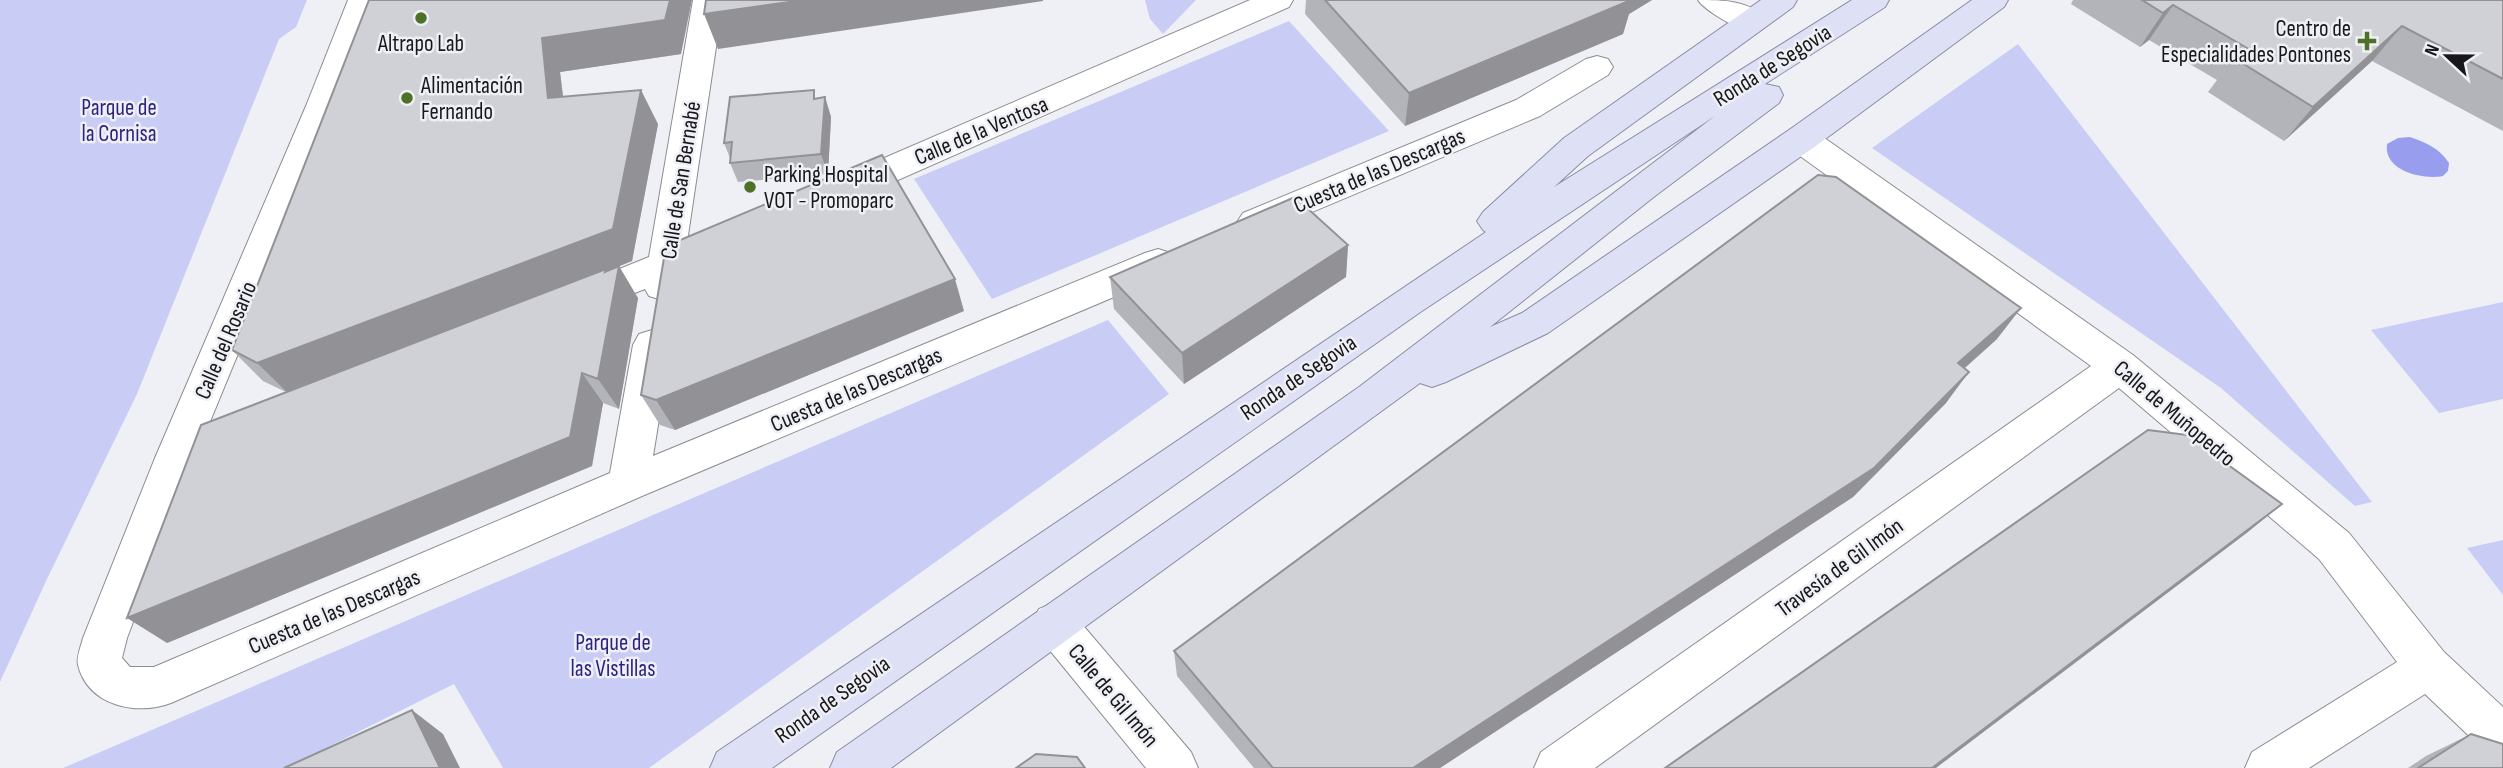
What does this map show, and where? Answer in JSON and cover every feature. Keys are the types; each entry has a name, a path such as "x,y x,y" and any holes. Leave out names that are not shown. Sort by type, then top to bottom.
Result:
{"main road":[{"path":"1406,303 1576,146 1782,0"},
{"name":"Ronda de Segovia","path":"733,768 1406,303 1612,166 1874,0"},
{"name":"Ronda de Segovia","path":"853,768 1373,398 1643,187 1896,0"},
{"path":"1373,398 1535,323 1801,139 1993,0"}],"street":[{"name":"Calle del Rosario","path":"110,680 99,663 105,638 175,458 323,106 363,0"},
{"name":"Calle de San Bernabé","path":"628,484 708,0"},
{"name":"Calle de la Ventosa","path":"811,203 1235,12 1278,0"},
{"path":"1713,0 1751,21"},
{"name":"Cuesta de las Descargas","path":"110,680 127,689 155,688 628,484 1528,108 1597,67"},
{"name":"Calle de Muñopedro","path":"1801,139 2120,366 2334,546 2428,667 2503,737"},
{"path":"554,310 666,266 734,243"},
{"name":"Travesía de Gil Imón","path":"1557,768 2120,366"},
{"path":"175,458 216,442"},
{"name":"Calle de Gil Imón","path":"1054,623 1175,768"},
{"path":"2268,768 2428,667"}],"green space":[{"name":"Parque de la Cornisa","path":"0,0 307,0 296,27 279,39 137,394 0,682"},
{"path":"1145,0 1196,0 1163,34 1150,19"},
{"path":"1289,21 1389,131 992,299 914,179"},
{"path":"2018,44 2372,502 2355,506 2221,388 1872,148"},
{"path":"2503,302 2503,399 2439,413 2371,330"},
{"name":"Parque de las Vistillas","path":"1108,320 1169,394 649,768 503,768 454,684 286,768 63,768"},
{"path":"2503,540 2503,595 2467,548"}],"water":[{"path":"2410,137 2441,153 2449,163 2448,171 2443,176 2415,175 2391,161 2387,144 2398,138"}],"building":[{"path":"369,0 670,0 665,20 542,38 548,98 641,90 613,229 257,363 232,350"},
{"path":"706,0 804,0 704,14"},
{"path":"1325,0 1631,0 1409,93"},
{"path":"2142,0 2503,0 2503,79 2402,26 2313,107 2234,58 2247,48 2173,5 2163,13"},
{"path":"814,90 814,99 825,97 821,154 730,163 732,142 724,143 730,97"},
{"path":"882,155 955,279 656,400 641,395 666,246"},
{"path":"1818,175 1836,177 2021,308 1958,363 1969,372 1874,468 1413,768 1273,768 1174,651"},
{"path":"1295,197 1348,245 1182,353 1110,277"},
{"path":"619,266 598,379 582,373 570,437 127,618 201,425"},
{"path":"2148,430 2187,435 2282,504 1932,768 1665,768"},
{"path":"412,710 440,768 284,768"},
{"path":"2471,734 2503,744 2503,768 2418,768"},
{"path":"1036,754 1077,757 1085,768 1016,768"}],"place":[{"name":"Altrapo Lab","path":"421,18"},
{"name":"Centro de Especialidades Pontones","path":"2367,41"},
{"name":"Alimentación Fernando","path":"407,98"},
{"name":"Parking Hospital VOT - Promoparc","path":"750,187"}]}
